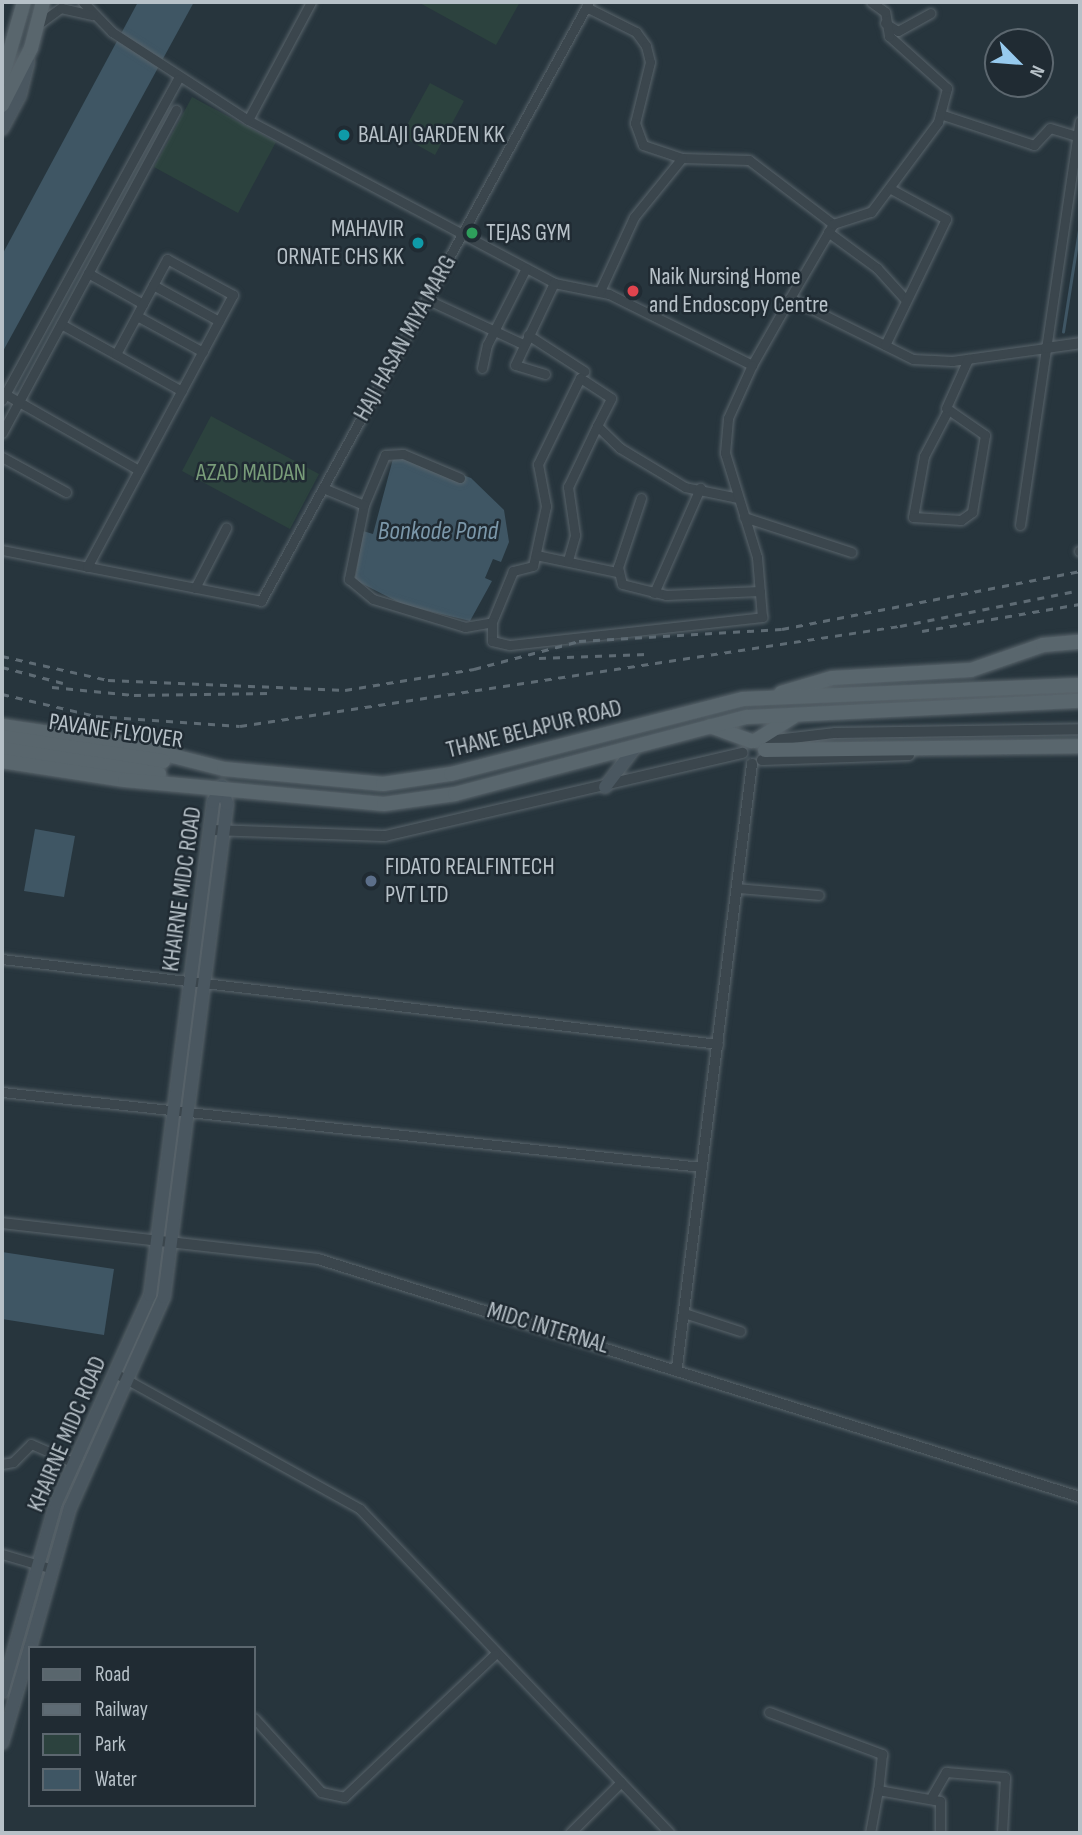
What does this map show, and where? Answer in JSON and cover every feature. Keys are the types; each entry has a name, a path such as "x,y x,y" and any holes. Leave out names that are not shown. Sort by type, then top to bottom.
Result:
{"main road":[{"path":"2,105 13,40 24,2"},
{"path":"2,129 20,95 43,2"},
{"path":"2,59 13,40"},
{"path":"6,83 31,48"},
{"path":"764,698 832,678 971,670 1043,645 1080,642"},
{"name":"THANE BELAPUR ROAD","path":"2,726 224,768 354,785 412,781 764,698 1080,685"},
{"name":"THANE BELAPUR ROAD","path":"2,761 125,780 222,786 351,804 414,802 709,726 794,716 1080,701"},
{"path":"755,750 794,716"},
{"path":"709,726 755,750 835,745 1080,746"},
{"name":"PAVANE FLYOVER","path":"2,737 222,786"},
{"path":"605,787 637,745"},
{"name":"PAVANE FLYOVER","path":"2,749 128,763 224,768"},
{"name":"KHAIRNE MIDC ROAD","path":"31,1646 70,1508 150,1295 210,830 222,786"},
{"name":"KHAIRNE MIDC ROAD","path":"3,1686 39,1565 74,1463 164,1297 224,831 222,786"},
{"name":"KHAIRNE MIDC ROAD","path":"2,1743 28,1654"}],"street":[{"path":"83,2 112,32 176,77 248,120 554,283 600,291 751,365"},
{"path":"248,120 311,2"},
{"path":"568,560 575,535 568,487 611,398 580,378 538,464 545,506 533,566 513,570 492,622 492,641 510,645 762,617 760,591 744,517 725,453 728,418 751,365 830,228 871,212 891,189 927,144 940,114 947,88 895,42 885,23 885,12 871,2"},
{"path":"587,4 636,32 646,46 650,62 636,113 637,137 651,150 682,158 749,160 877,268 906,300"},
{"name":"HAJI HASAN MIYA MARG","path":"194,588 261,601 587,4"},
{"path":"39,25 61,8 97,17"},
{"path":"885,23 898,31 930,13"},
{"path":"139,470 19,402 3,397 176,77"},
{"path":"2,433 176,110"},
{"path":"940,114 1034,145 1050,128 1079,137"},
{"path":"1020,525 1080,121"},
{"path":"600,291 634,216 682,158"},
{"path":"885,345 946,219 891,189"},
{"path":"87,567 233,295 167,259 116,355"},
{"path":"482,368 494,332 526,268"},
{"path":"88,273 143,304"},
{"path":"545,374 515,365 554,283"},
{"path":"153,285 219,321"},
{"path":"790,298 913,359 968,359 1077,346"},
{"path":"426,299 494,332 525,340 584,371"},
{"path":"137,316 203,352"},
{"path":"61,324 182,391"},
{"path":"947,412 985,435 972,512 961,520 913,517 924,456 947,412 968,359"},
{"path":"597,426 665,477 738,498"},
{"path":"460,478 389,452 364,505 349,579 355,588 466,627 492,622"},
{"path":"2,457 66,492"},
{"path":"323,488 364,505"},
{"path":"654,593 700,488"},
{"path":"641,498 617,572 622,584 654,593 760,591"},
{"path":"744,517 851,552"},
{"path":"2,550 194,588 226,528"},
{"path":"536,555 617,572"},
{"path":"210,830 385,836 835,733 1080,729"},
{"path":"755,750 1080,752"},
{"path":"677,1367 755,750"},
{"path":"737,888 819,895"},
{"path":"2,959 205,980 718,1044"},
{"path":"2,1092 702,1167"},
{"name":"MIDC INTERNAL","path":"2,1223 318,1259 677,1367 1080,1497"},
{"path":"684,1313 740,1331"},
{"path":"121,1376 351,1502 670,1833"},
{"path":"2,1464 31,1444 74,1463"},
{"path":"2,1554 53,1569"},
{"path":"256,1720 321,1792 344,1797 495,1654"},
{"path":"3,1686 18,1687"},
{"path":"769,1712 882,1754 870,1833"},
{"path":"932,1796 946,1772 1005,1777 1002,1833"},
{"path":"570,1833 621,1782"},
{"path":"878,1790 932,1796 942,1808 940,1833"}],"green space":[{"path":"418,2 520,2 496,45"},
{"path":"430,83 464,101 435,155 401,136"},
{"path":"192,97 276,142 238,213 154,167"},
{"name":"AZAD MAIDAN","path":"211,416 319,474 290,529 182,471"}],"water":[{"path":"138,2 194,2 2,353 2,255"},
{"name":"Bonkode Pond","path":"403,454 471,478 504,510 509,542 501,562 493,559 485,578 492,581 470,621 404,605 355,580 363,531 373,534 394,455"},
{"path":"35,829 75,836 64,897 24,891"},
{"path":"2,1252 114,1269 104,1335 2,1319"}],"waterway":[{"path":"1063,332 1080,223"}],"railway":[{"path":"2,656 108,680 345,690 474,669 579,641 782,629 1080,571"},
{"path":"2,694 96,716 240,726 900,626 1080,590"},
{"path":"922,631 1080,604"},
{"path":"539,658 647,654"},
{"path":"2,667 63,683"},
{"path":"52,687 134,695 269,693"}],"place":[{"name":"BALAJI GARDEN KK","path":"344,135"},
{"name":"TEJAS GYM","path":"472,233"},
{"name":"MAHAVIR ORNATE CHS KK","path":"418,243"},
{"name":"Naik Nursing Home and Endoscopy Centre","path":"633,291"},
{"name":"FIDATO REALFINTECH PVT LTD","path":"371,881"}]}
